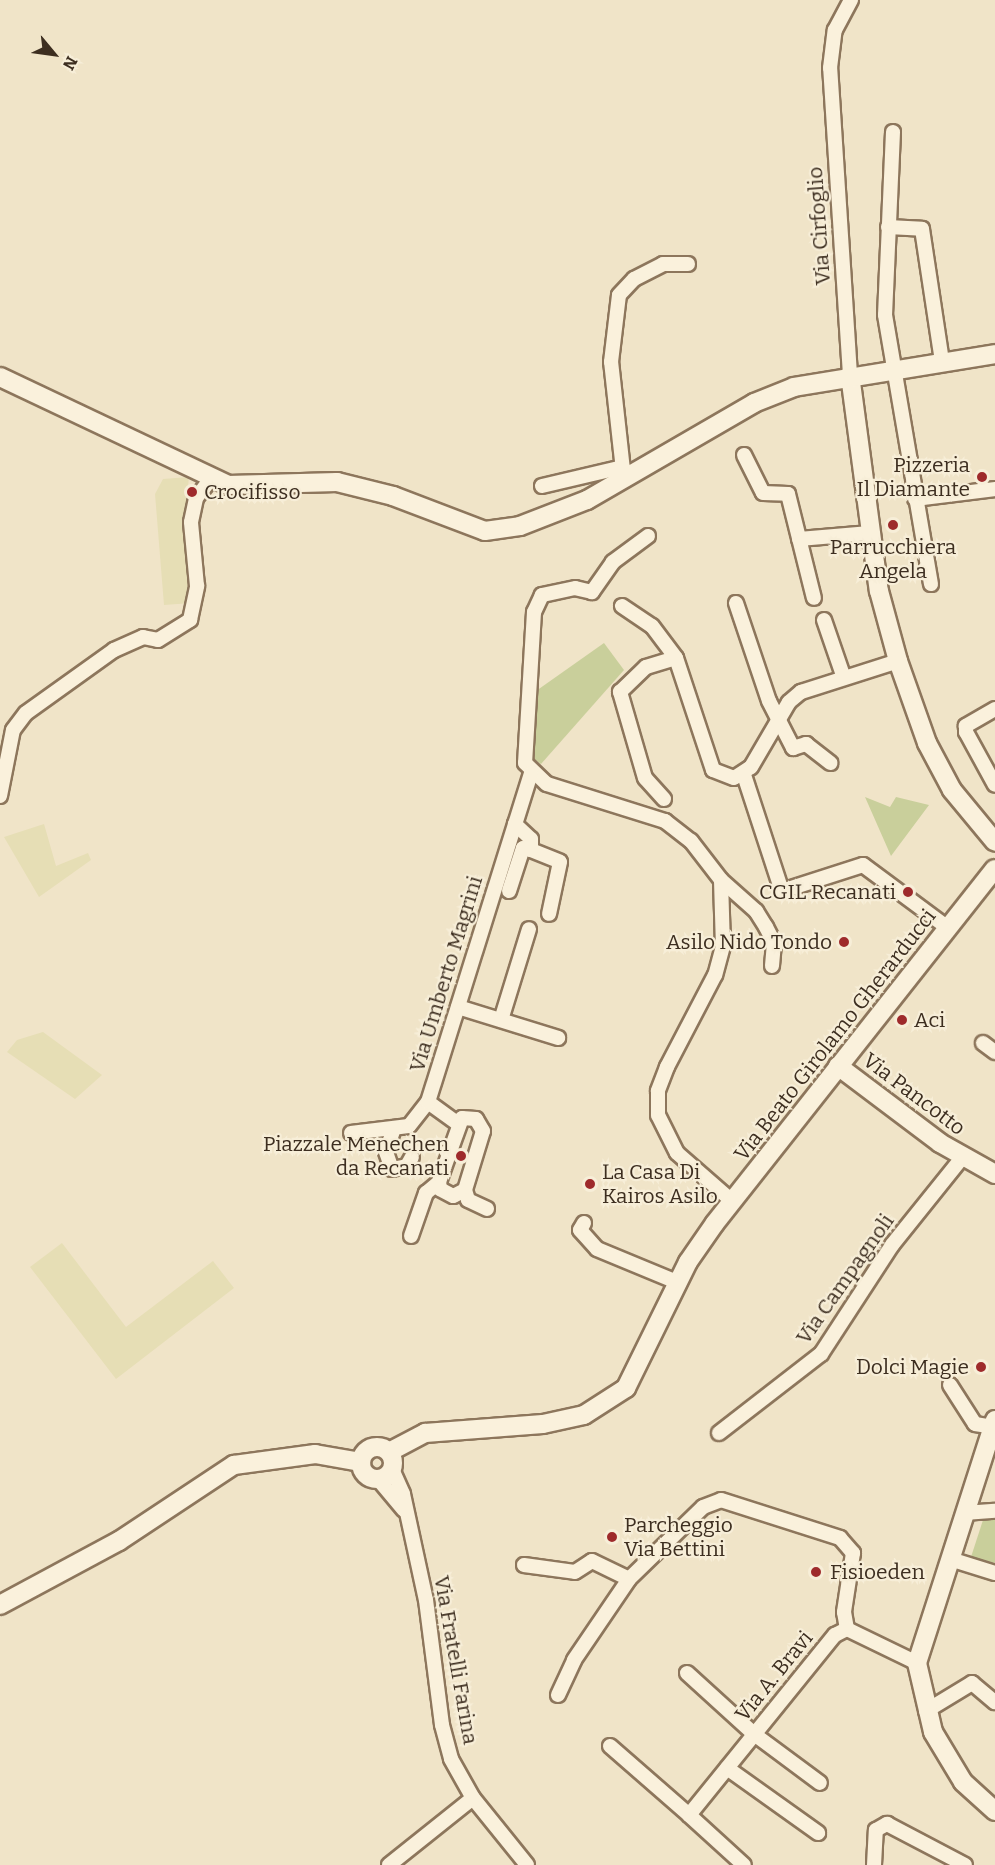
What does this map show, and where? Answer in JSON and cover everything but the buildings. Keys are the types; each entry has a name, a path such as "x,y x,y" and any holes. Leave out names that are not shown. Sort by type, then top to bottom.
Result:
{"street":[{"name":"Via Cirfoglio","path":"850,375 830,73 835,30 851,0"},
{"path":"893,132 884,295 915,499 931,584"},
{"path":"888,227 922,229 942,362"},
{"path":"624,473 611,362 619,295 634,279 663,264 688,264"},
{"path":"0,376 211,479 281,486 337,482 393,496 486,531 552,514 754,403 819,380 995,354"},
{"path":"850,375 870,533 898,661 927,743 952,790 995,842"},
{"path":"744,455 762,493 788,494 814,598"},
{"path":"542,486 624,473"},
{"path":"0,796 13,730 26,713 114,650 143,637 158,640 190,620 197,597 191,522 196,498 211,479"},
{"path":"915,499 995,489"},
{"path":"800,539 870,533"},
{"name":"Via Umberto Magrini","path":"351,1133 393,1131 409,1126 428,1102 515,824 528,768 534,612 542,595 575,588 592,592 613,562 648,536"},
{"path":"736,603 769,701 780,717 793,748 806,744 830,763"},
{"path":"622,606 652,626 676,658 713,770 723,776 744,775"},
{"path":"824,620 844,678"},
{"path":"664,799 645,778 620,692 646,667 676,658"},
{"path":"898,661 801,692 780,717 744,775 782,891 863,865 948,928"},
{"path":"995,709 966,726 966,732 995,785"},
{"path":"528,768 547,784 665,821 691,842 721,880 756,910 774,943 772,966"},
{"path":"515,824 531,839 531,850"},
{"path":"509,891 523,848 560,862 549,914"},
{"name":"Via Beato Girolamo Gherarducci","path":"361,1462 374,1447 386,1467 425,1433 543,1424 606,1403 635,1376 679,1283 732,1201 995,869"},
{"path":"721,880 723,946 715,975 667,1067 658,1091 658,1115 677,1154 732,1201"},
{"path":"501,1020 529,929"},
{"path":"458,1007 558,1038"},
{"path":"983,1043 995,1052"},
{"name":"Via Pancotto","path":"838,1066 962,1158 995,1174"},
{"path":"428,1102 457,1123 476,1119 483,1131 465,1190 459,1196 446,1194 439,1182"},
{"path":"411,1236 426,1192 439,1182 457,1123"},
{"path":"393,1131 386,1152 392,1169 407,1166 412,1157"},
{"name":"Via Campagnoli","path":"719,1433 820,1354 892,1245 962,1158"},
{"path":"465,1190 468,1200 487,1209"},
{"path":"584,1223 580,1230 597,1249 679,1283"},
{"path":"950,1384 975,1424 994,1424 917,1663 926,1711 956,1773 995,1810"},
{"path":"0,1605 119,1541 234,1465 315,1454 361,1462 368,1476 386,1467"},
{"name":"Via Fratelli Farina","path":"386,1467 405,1512 437,1661 442,1725 452,1759 473,1797 527,1865"},
{"path":"558,1695 574,1660 629,1579 703,1507 737,1501 840,1538 853,1553 844,1612 847,1629 917,1663"},
{"path":"964,1513 995,1511"},
{"path":"950,1559 995,1573"},
{"path":"524,1565 575,1572 592,1561 629,1579"},
{"name":"Via A. Bravi","path":"689,1815 817,1654 847,1629"},
{"path":"687,1673 754,1734 820,1783"},
{"path":"926,1711 972,1683 995,1702"},
{"path":"610,1746 744,1865"},
{"path":"727,1768 818,1833"},
{"path":"389,1865 473,1797"},
{"path":"874,1865 876,1830 887,1824 965,1865"}],"shaded area":[{"path":"189,477 184,522 191,603 164,605 155,494 163,479"},
{"path":"44,824 56,866 88,853 91,860 39,897 4,837"},
{"path":"43,1032 102,1075 75,1099 7,1052 17,1040"},
{"path":"62,1243 126,1327 213,1261 234,1288 116,1379 30,1267"}],"green space":[{"path":"604,643 624,670 541,764 533,758 536,691"},
{"path":"865,797 890,807 896,797 929,805 891,856"},
{"path":"984,1517 995,1517 995,1563 971,1557"}],"place":[{"name":"Pizzeria Il Diamante","path":"982,477"},
{"name":"Crocifisso","path":"192,492"},
{"name":"Parrucchiera Angela","path":"893,525"},
{"name":"CGIL Recanati","path":"908,892"},
{"name":"Asilo Nido Tondo","path":"844,942"},
{"name":"Aci","path":"902,1020"},
{"name":"Piazzale Menechen da Recanati","path":"461,1156"},
{"name":"La Casa Di Kairos Asilo","path":"590,1184"},
{"name":"Dolci Magie","path":"981,1367"},
{"name":"Parcheggio Via Bettini","path":"612,1537"},
{"name":"Fisioeden","path":"816,1572"}]}
